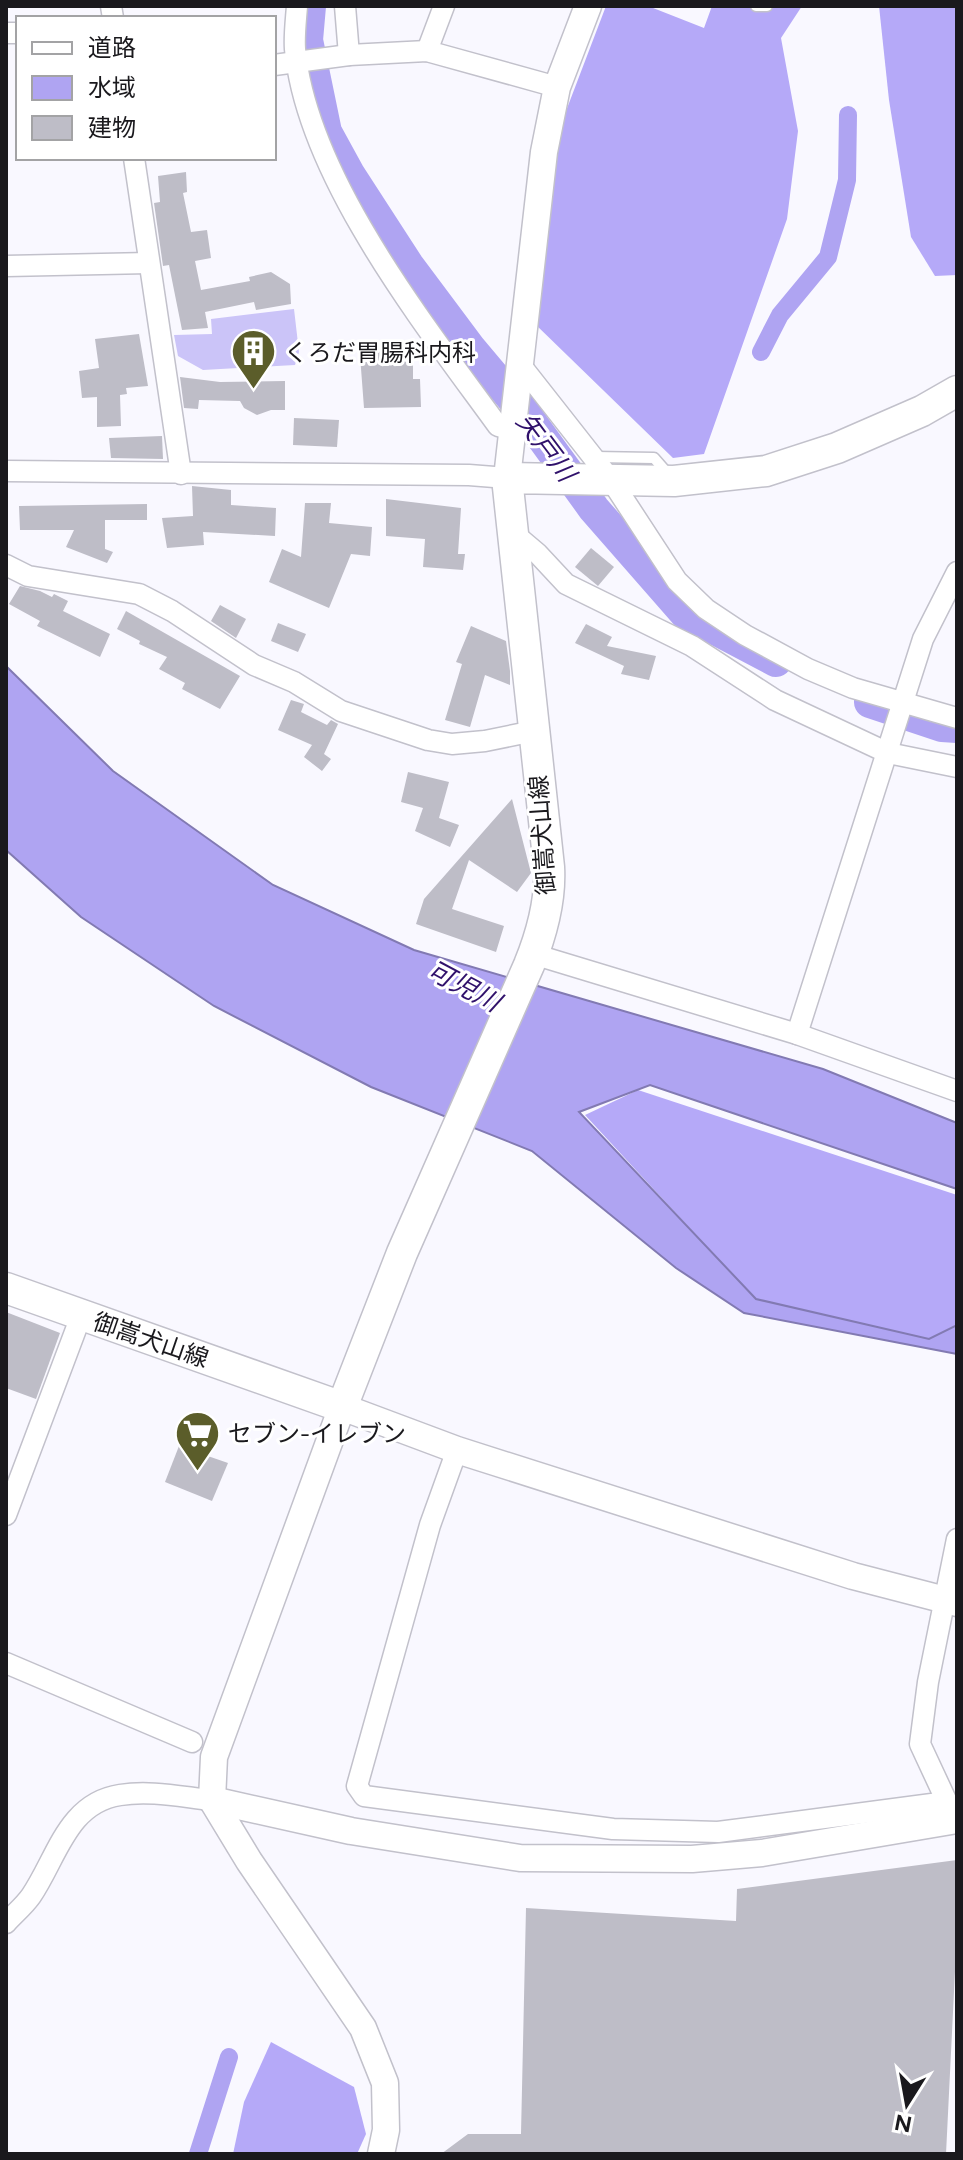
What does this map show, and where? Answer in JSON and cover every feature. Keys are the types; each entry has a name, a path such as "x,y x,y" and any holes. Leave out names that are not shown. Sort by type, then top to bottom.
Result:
{"main road":[{"path":"507,478 547,480 602,468 674,481 766,471 837,448 922,411 957,391"},
{"name":"御嵩犬山線","path":"6,1288 342,1407 402,1253 447,1155 544,922 550,887 507,478"}],"street":[{"path":"297,6 294,44 297,62 325,156 376,251 431,333 498,426 512,430"},
{"path":"345,6 349,55"},
{"path":"427,51 444,6"},
{"path":"6,471 469,475 507,478 544,152 557,87 588,6"},
{"path":"276,65 349,55 427,51 557,87"},
{"path":"134,160 181,474"},
{"path":"6,266 149,263"},
{"path":"519,363 602,468 677,581 706,609 745,635 808,669 853,688 957,718"},
{"path":"512,532 566,584 692,646 775,700 889,748 957,767"},
{"path":"6,565 28,576 139,594 172,611 254,665 294,682 341,711 428,740 452,744 534,731"},
{"path":"797,1034 902,702 932,617 957,572"},
{"path":"531,959 797,1034 957,1091"},
{"path":"6,1515 81,1316"},
{"path":"381,2154 386,2130 385,2083 363,2028 249,1861 212,1800 214,1757 342,1407 457,1450 853,1576 952,1602"},
{"path":"457,1450 430,1525 357,1786 364,1796 613,1829 718,1832 954,1810"},
{"path":"954,1810 920,1744 928,1682 952,1602 957,1539"},
{"path":"6,1663 192,1742"},
{"path":"6,1923 30,1897 73,1821 91,1804 119,1795 153,1794 212,1800 351,1831 520,1858 692,1859 762,1853 954,1810"}],"lane":[{"path":"756,6 767,6"}],"shaded area":[{"path":"606,6 648,6 704,28 712,6 802,6 781,38 798,131 787,219 704,454 673,458 534,323 558,132"},
{"path":"879,6 957,6 957,275 935,276 911,237 889,100"},
{"path":"294,309 299,352 295,365 203,370 178,356 174,335 212,334 211,319"},
{"path":"638,1090 957,1195 957,1325 929,1339 756,1300 585,1115"},
{"path":"271,2042 354,2087 366,2134 357,2154 233,2154 244,2102"}],"water":[{"name":"可児川","path":"6,666 113,771 273,885 414,950 823,1069 957,1123 957,1189 650,1085 579,1112 756,1299 929,1339 957,1325 957,1354 744,1313 676,1268 532,1151 371,1087 214,1006 81,917 6,850"}],"building":[{"path":"186,172 187,192 183,193 191,232 207,230 211,258 195,261 201,290 250,281 249,277 271,272 290,284 291,304 256,310 254,302 205,312 208,328 182,330 169,265 163,266 154,203 160,202 158,176"},
{"path":"139,334 148,386 126,388 127,394 120,395 121,426 97,427 97,397 82,398 79,371 99,368 95,339"},
{"path":"413,340 413,379 420,379 421,407 364,408 359,342"},
{"name":"くろだ胃腸科内科","path":"180,377 220,382 285,381 285,410 271,410 257,415 244,408 240,401 199,400 198,409 184,408"},
{"path":"294,418 339,420 337,447 293,445"},
{"path":"162,436 163,459 111,458 109,438"},
{"path":"192,486 231,490 231,505 276,508 275,536 203,532 204,545 167,548 162,518 193,516"},
{"path":"386,499 461,508 458,554 465,554 463,570 423,567 425,539 386,536"},
{"path":"305,503 331,503 329,523 372,527 370,556 351,554 329,608 269,582 282,549 301,557"},
{"path":"147,504 147,520 105,520 105,549 113,552 107,563 66,547 74,530 20,530 19,506"},
{"path":"591,548 614,567 598,586 575,567"},
{"path":"20,586 52,597 54,594 68,601 63,611 110,634 100,657 37,626 40,621 9,604"},
{"path":"220,605 246,619 236,638 211,621"},
{"path":"126,611 240,676 220,709 182,689 185,683 159,669 167,657 117,629"},
{"path":"278,623 306,634 298,652 271,641"},
{"path":"586,624 612,637 607,646 656,656 649,680 621,674 624,666 575,643"},
{"path":"471,626 506,641 510,685 485,675 470,727 445,720 462,664 456,662"},
{"path":"291,700 304,704 301,712 327,725 331,720 338,724 324,754 331,759 322,771 304,757 312,745 278,730"},
{"path":"408,772 449,782 439,818 459,825 450,847 415,831 423,808 401,802"},
{"path":"512,799 531,873 517,892 469,860 452,909 504,926 496,952 416,924 424,899"},
{"path":"6,1312 60,1333 36,1399 6,1388"},
{"name":"セブン-イレブン","path":"179,1446 228,1463 212,1501 165,1482"},
{"path":"957,1860 957,1931 946,2154 441,2154 468,2134 521,2134 526,1908 736,1921 737,1889"}],"waterway":[{"name":"矢戸川","path":"310,6 307,40 326,132 349,174 408,265 470,348 523,411 594,509 685,613 776,661"},
{"path":"761,352 780,315 828,257 847,180 848,115"},
{"name":"矢戸川","path":"870,702 942,726 957,727"},
{"path":"198,2154 229,2057"}],"place":[{"name":"くろだ胃腸科内科","path":"253,391"},
{"name":"セブン-イレブン","path":"197,1472"}]}
